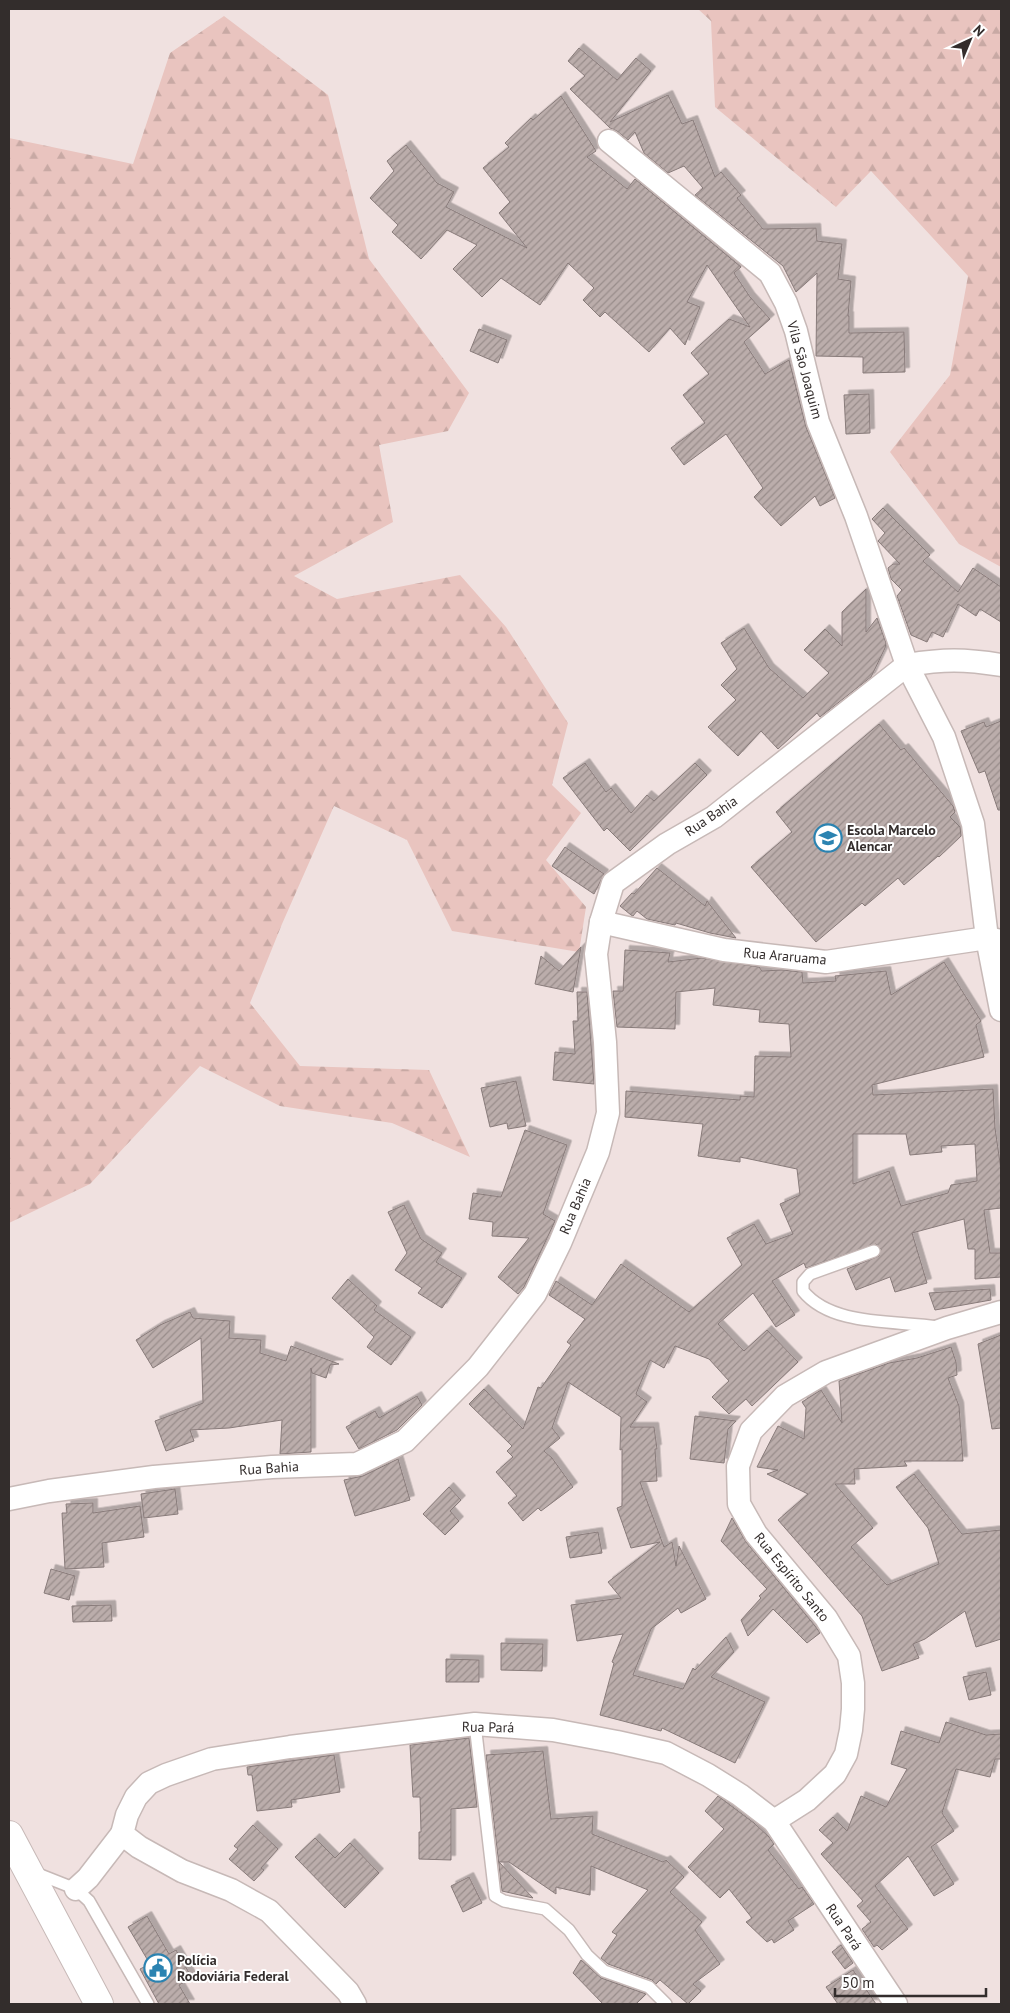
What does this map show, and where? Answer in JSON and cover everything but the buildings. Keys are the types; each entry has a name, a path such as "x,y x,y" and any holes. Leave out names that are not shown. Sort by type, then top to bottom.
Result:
{"highway":[{"path":"9,1835 99,2004"}],"street":[{"name":"Vila São Joaquim","path":"609,141 770,273 786,303 796,330 818,422 856,516 907,665 944,736 973,824 994,940 1001,1010"},
{"path":"907,665 941,660 969,660 1001,665"},
{"name":"Rua Bahia","path":"9,1499 49,1491 154,1477 272,1467 357,1464 405,1441 478,1367 535,1294 560,1243 598,1152 608,1113 596,954 601,922 613,883 667,844 714,817 907,665"},
{"name":"Rua Araruama","path":"601,922 724,950 826,962 994,940"},
{"name":"Rua Espírito Santo","path":"774,1821 807,1800 835,1774 846,1754 850,1738 853,1683 849,1656 826,1618 756,1534 738,1504 738,1466 751,1431 786,1396 826,1372 947,1328 1001,1312"},
{"name":"Rua Pará","path":"122,1834 127,1815 136,1797 149,1783 166,1774 212,1759 290,1746 475,1724 553,1730 617,1742 666,1753 708,1775 740,1795 774,1821 896,2004"},
{"path":"76,1889 88,1878 122,1834 139,1847 182,1871 231,1890 268,1911 348,1992 355,2004"}],"lane":[{"path":"874,1251 810,1274 802,1282 803,1291 822,1308 835,1313 869,1320 915,1323 947,1328"},
{"path":"475,1724 495,1896 504,1901 546,1909 569,1930 587,1955 604,1971 649,1987 666,2004"},
{"path":"29,1871 76,1889 88,1901 148,2004"}],"green space":[{"path":"698,9 1001,9 1001,567 959,544 890,452 950,375 968,276 871,171 836,207 715,107 711,21"},
{"path":"224,16 328,95 369,259 469,393 448,431 379,445 393,522 294,576 337,599 460,575 506,627 568,723 552,785 581,813 546,860 586,907 579,952 452,931 407,840 334,806 282,924 250,1003 300,1066 429,1070 470,1157 392,1123 280,1106 200,1066 90,1184 9,1223 9,138 133,164 170,53"}],"place":[{"name":"Escola Marcelo Alencar","path":"828,838"},
{"name":"Polícia Rodoviária Federal","path":"158,1968"}]}
